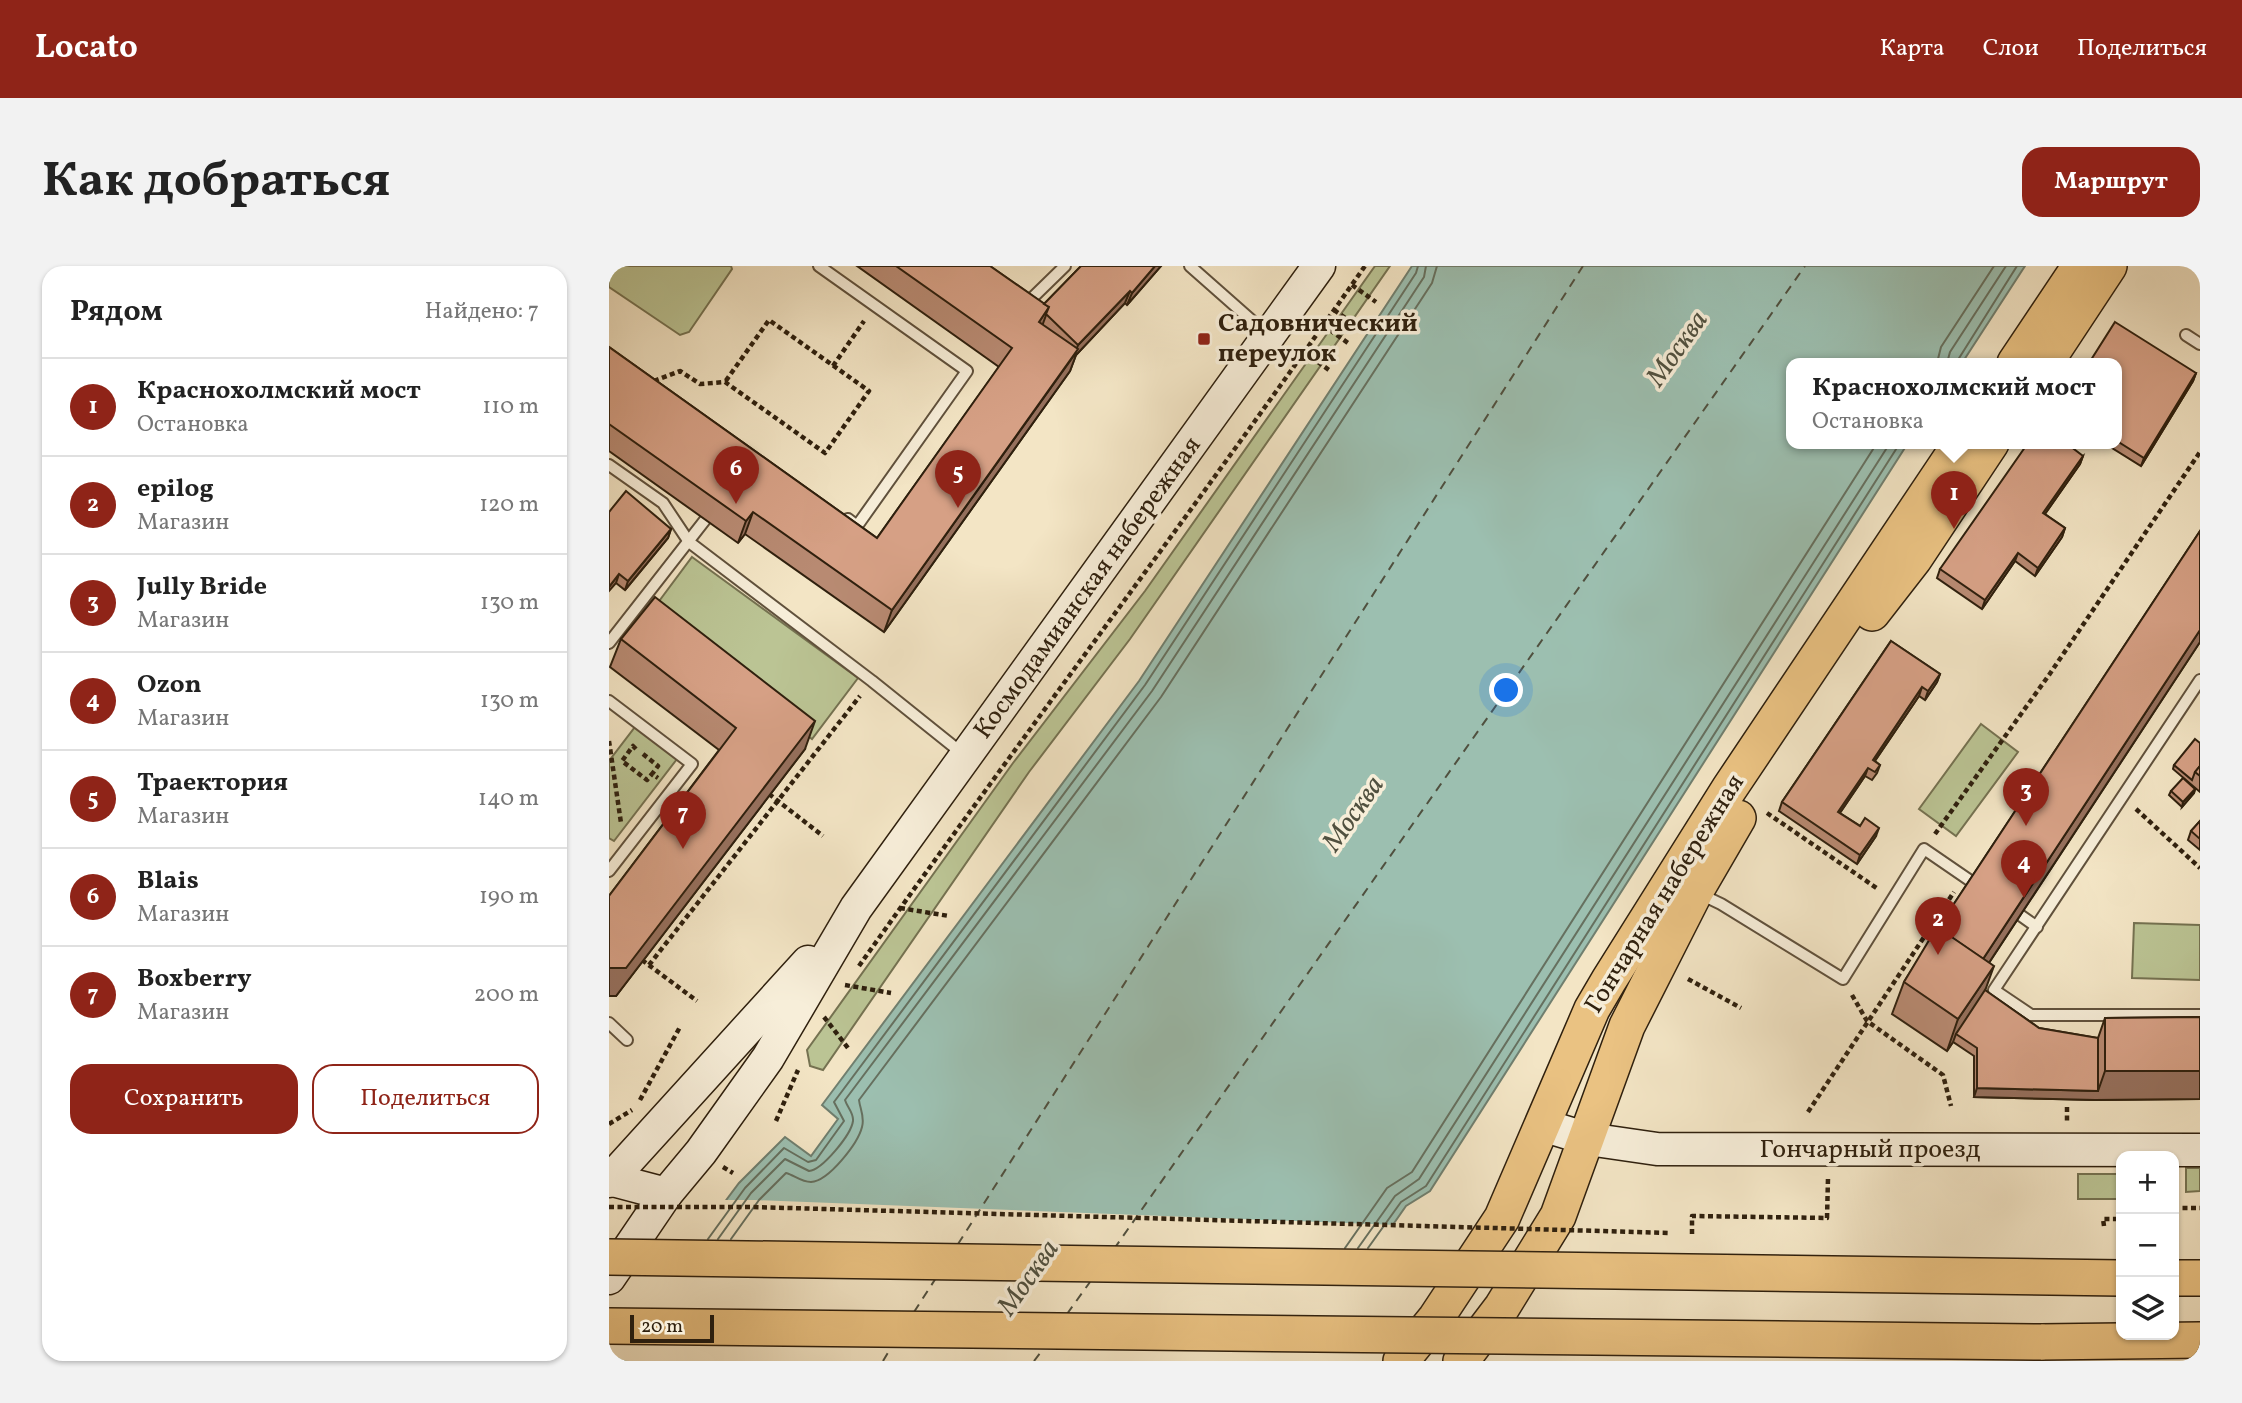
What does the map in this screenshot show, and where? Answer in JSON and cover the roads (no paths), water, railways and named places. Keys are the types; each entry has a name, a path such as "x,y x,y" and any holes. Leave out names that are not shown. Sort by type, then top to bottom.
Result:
{"main road":[{"name":"Космодамианская набережная","path":"609,1186 856,908 1319,266"},
{"path":"2018,358 2080,266"},
{"path":"2048,358 2109,266"},
{"name":"Гончарная набережная","path":"1401,1361 1436,1318 1502,1218 1593,1009 1609,980 1729,789 1957,449"},
{"name":"Гончарная набережная","path":"1461,1361 1502,1307 1558,1216 1627,1026 1695,892 1740,814 1849,648 1987,449"},
{"name":"Космодамианская набережная","path":"609,1278 666,1194 701,1152 768,1058 856,908"},
{"name":"Гончарный проезд","path":"1542,1125 1588,1139 1669,1149 2200,1150"},
{"path":"609,1186 666,1194"},
{"path":"609,1257 2116,1278"},
{"path":"2179,1278 2200,1278"},
{"path":"609,1326 1957,1343 2200,1340"}],"lane":[{"path":"819,266 967,371 857,526 836,511"},
{"path":"1018,299 1027,306 1065,266"},
{"path":"1190,266 1269,336"},
{"path":"2186,335 2200,344"},
{"path":"609,465 663,503 689,542 872,681 966,757"},
{"path":"609,643 705,520"},
{"path":"2200,680 1994,990 2032,1015 2200,1015"},
{"path":"609,701 692,765 609,872"},
{"path":"1695,892 1721,904 1843,979 1924,849 1975,884"},
{"path":"2020,915 2037,927"},
{"path":"609,1023 627,1040"}],"water":[{"name":"Москва","path":"1412,266 2025,266 1965,358 1786,358 1786,449 1904,449 1430,1191 1406,1206 1298,1361 617,1361 739,1183 785,1137 811,1156 838,1119 822,1105 1139,681"}],"place":[{"name":"Садовнический переулок","path":"1204,339"},
{"name":"Blais","path":"736,504"},
{"name":"Траектория","path":"958,508"},
{"name":"Краснохолмский мост","path":"1954,529"},
{"name":"Jully Bride","path":"2026,826"},
{"name":"Boxberry","path":"683,849"},
{"name":"Ozon","path":"2024,898"},
{"name":"epilog","path":"1938,955"}]}
